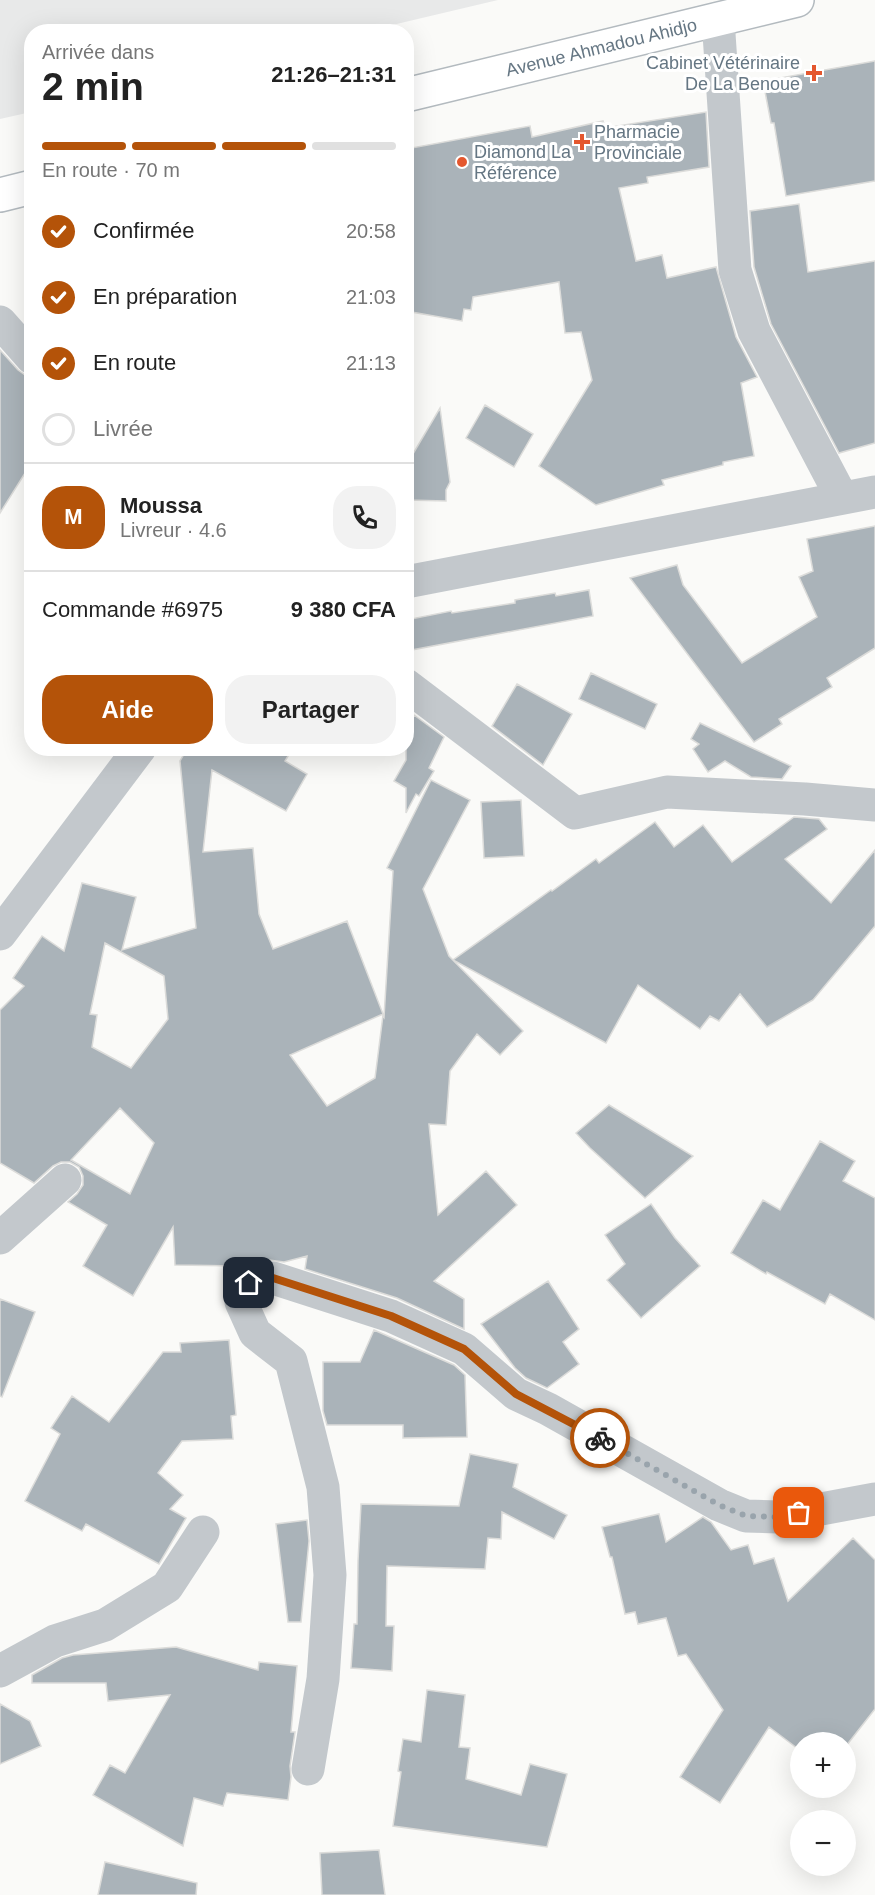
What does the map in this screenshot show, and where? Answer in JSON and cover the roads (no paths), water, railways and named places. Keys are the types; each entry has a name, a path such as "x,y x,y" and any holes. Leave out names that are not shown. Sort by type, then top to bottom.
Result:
{"main road":[{"name":"Avenue Ahmadou Ahidjo","path":"414,93 797,0"},
{"path":"0,195 24,189"}],"street":[{"path":"718,19 735,270 754,331 842,498"},
{"path":"0,322 24,348"},
{"path":"414,580 875,492"},
{"path":"414,691 575,813 667,792 875,805"},
{"path":"0,934 134,756"},
{"path":"0,1238 65,1180"},
{"path":"308,1769 323,1679 330,1575 323,1487 291,1361 255,1333 241,1302 249,1283 273,1278 391,1316 464,1349 516,1394 548,1409 719,1505 746,1516 777,1517 875,1499"},
{"path":"0,1671 55,1641 105,1625 167,1587 203,1532"}],"place":[{"name":"Cabinet Vétérinaire De La Benoue","path":"814,73"},
{"name":"Pharmacie Provinciale","path":"582,142"},
{"name":"Diamond La Référence","path":"462,162"}]}
